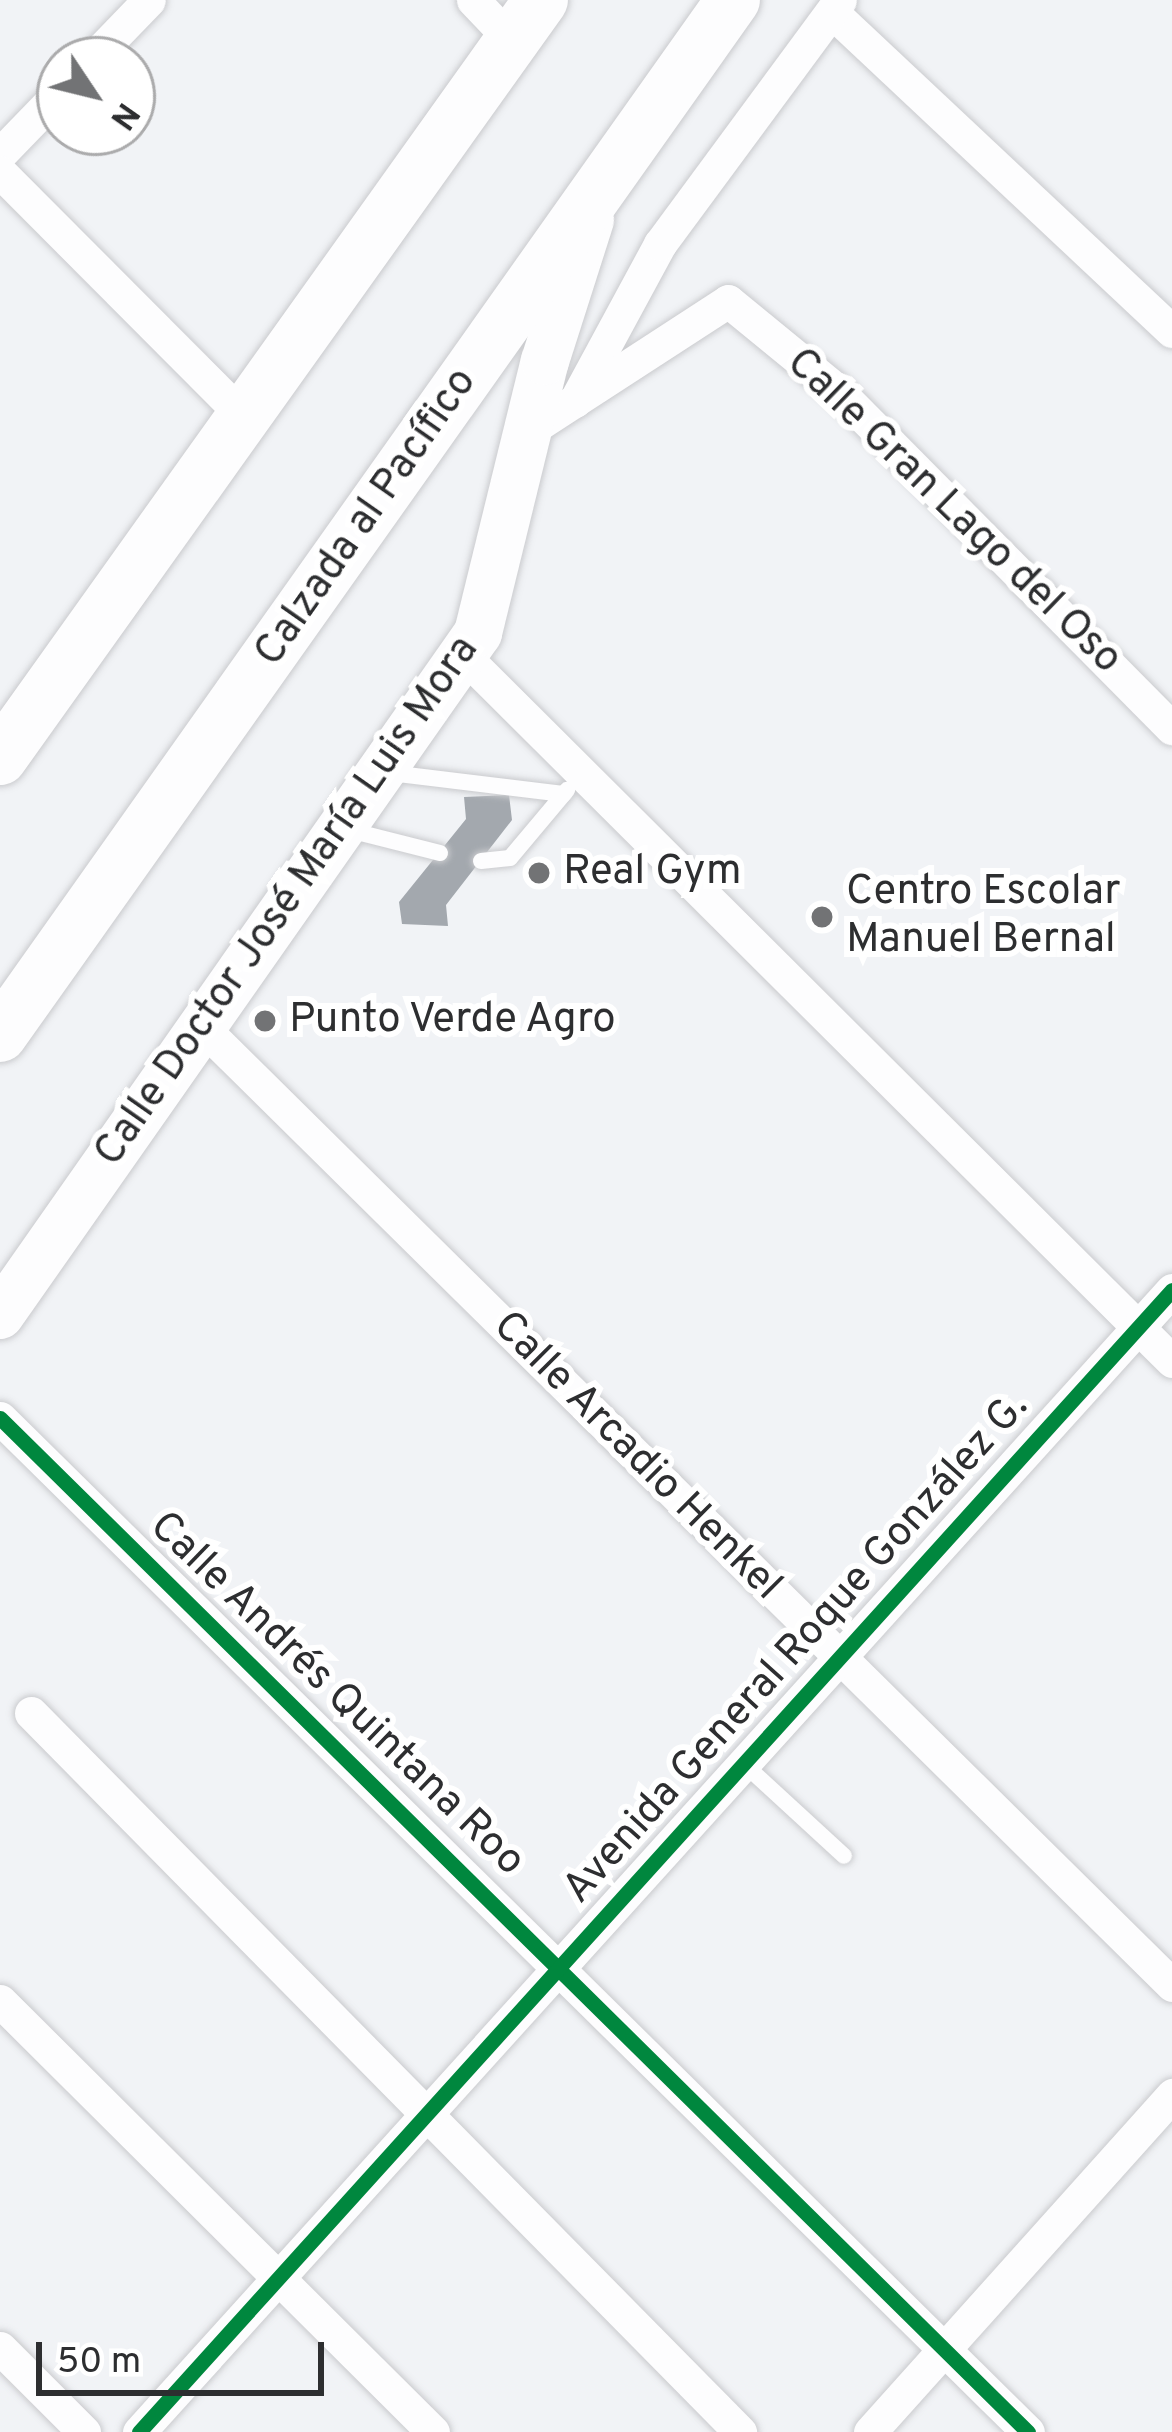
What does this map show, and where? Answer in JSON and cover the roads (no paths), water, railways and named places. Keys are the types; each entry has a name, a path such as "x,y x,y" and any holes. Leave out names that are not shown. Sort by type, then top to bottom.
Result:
{"main road":[{"name":"Calzada al Pacífico","path":"0,1035 734,0"},
{"path":"0,758 526,21"}],"street":[{"path":"114,36 149,0"},
{"path":"473,0 526,21"},
{"path":"525,433 574,403 660,244 836,6 1172,331"},
{"path":"0,154 36,117"},
{"path":"0,172 243,416"},
{"name":"Calle Doctor José María Luis Mora","path":"0,1315 464,656 487,607 525,433 602,187"},
{"name":"Calle Gran Lago del Oso","path":"574,403 728,302 839,392 1172,728"},
{"path":"464,656 572,784 1172,1361"},
{"name":"Calle Arcadio Henkel","path":"203,1028 1172,1985"},
{"name":"Avenida General Roque González G.","path":"139,2432 1172,1290"},
{"name":"Calle Andrés Quintana Roo","path":"0,1418 559,1963 1028,2432"},
{"path":"31,1713 740,2432"},
{"path":"0,2000 433,2432"},
{"path":"870,2432 1172,2095"},
{"path":"0,2348 84,2432"}],"lane":[{"path":"383,772 572,784"},
{"path":"481,861 510,857 572,784"},
{"path":"344,828 440,853"},
{"path":"743,1763 844,1856"}],"place":[{"name":"Real Gym","path":"539,873"},
{"name":"Centro Escolar Manuel Bernal","path":"822,917"},
{"name":"Punto Verde Agro","path":"265,1021"}]}
